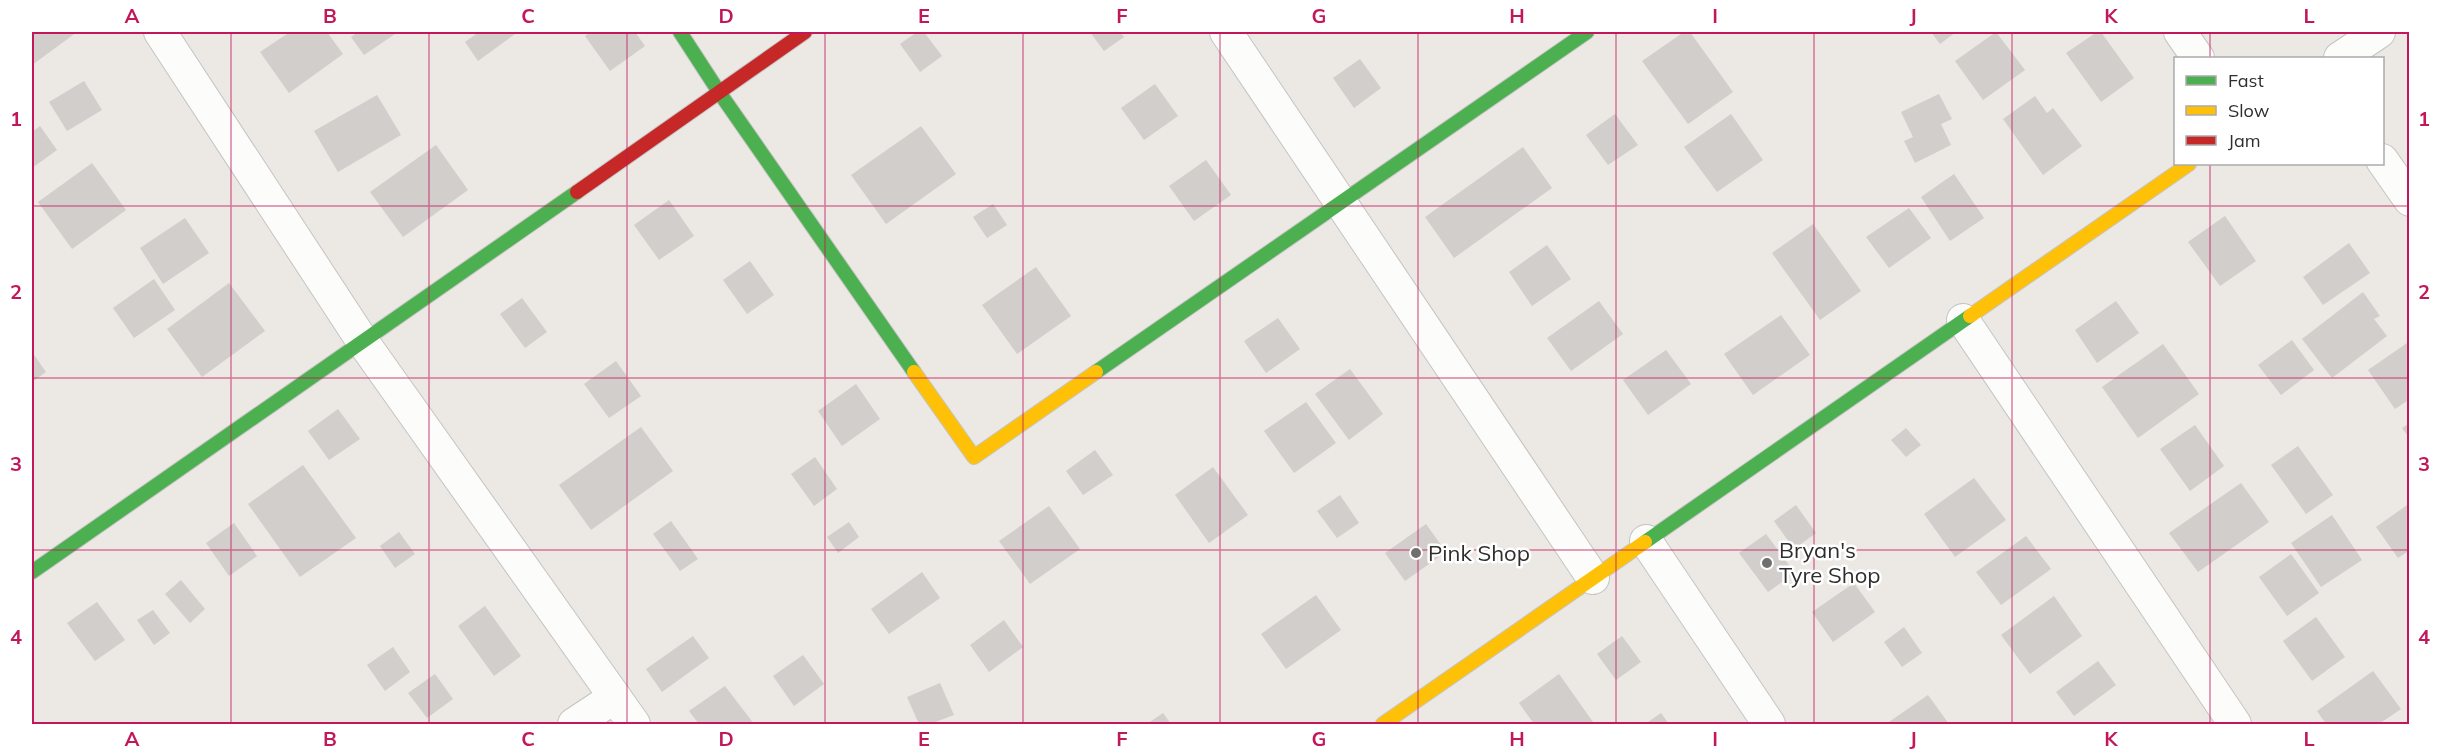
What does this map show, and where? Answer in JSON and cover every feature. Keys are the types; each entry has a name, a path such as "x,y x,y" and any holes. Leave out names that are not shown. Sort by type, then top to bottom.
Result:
{"street":[{"path":"160,32 363,342 634,724"},
{"path":"680,32 719,92 974,457 1587,32"},
{"path":"32,572 805,32"},
{"path":"1227,32 1593,578"},
{"path":"2180,32 2197,57"},
{"path":"2342,57 2379,32"},
{"path":"2384,163 2409,200"},
{"path":"1383,724 2188,165"},
{"path":"1964,320 2235,724"},
{"path":"1646,541 1769,724"},
{"path":"574,724 615,697"}],"building":[{"path":"32,32 77,32 32,65"},
{"path":"290,32 327,32 343,54 289,93 260,52"},
{"path":"358,32 398,32 364,55 351,37"},
{"path":"479,32 513,32 515,34 478,61 465,42"},
{"path":"590,32 635,32 645,46 610,71 585,36"},
{"path":"917,32 924,32 942,56 920,72 900,44"},
{"path":"1090,32 1120,32 1124,37 1104,51"},
{"path":"1684,32 1690,32 1733,92 1688,124 1642,61"},
{"path":"1931,32 1956,32 1940,44"},
{"path":"1996,32 2025,70 1983,100 1955,61"},
{"path":"2097,32 2101,32 2134,78 2101,102 2066,53"},
{"path":"1360,59 1381,88 1354,108 1333,78"},
{"path":"84,81 102,110 67,131 49,102"},
{"path":"1155,84 1178,116 1144,140 1121,108"},
{"path":"1939,94 1952,119 1941,124 1951,145 1915,163 1904,141 1913,137 1901,112"},
{"path":"377,95 401,135 338,172 314,131"},
{"path":"2035,96 2047,113 2053,108 2082,146 2043,175 2003,119"},
{"path":"1615,114 1638,145 1608,165 1586,135"},
{"path":"1731,114 1763,160 1717,192 1684,147"},
{"path":"40,126 57,150 32,168 32,132"},
{"path":"921,126 956,174 886,224 851,175"},
{"path":"436,145 468,190 403,237 370,192"},
{"path":"1523,147 1552,188 1454,258 1425,217"},
{"path":"1206,160 1231,195 1194,221 1169,186"},
{"path":"92,163 126,210 72,249 38,202"},
{"path":"1954,174 1984,218 1950,241 1921,197"},
{"path":"669,200 694,236 659,260 634,225"},
{"path":"993,204 1007,225 987,238 973,217"},
{"path":"1909,208 1931,238 1889,268 1866,237"},
{"path":"2225,216 2256,261 2220,286 2188,242"},
{"path":"185,218 209,253 163,284 140,248"},
{"path":"1813,224 1861,291 1820,320 1772,253"},
{"path":"2349,243 2370,273 2323,305 2303,277"},
{"path":"1547,245 1571,279 1532,306 1509,272"},
{"path":"750,261 774,295 747,314 723,280"},
{"path":"1036,267 1071,316 1017,354 982,305"},
{"path":"154,279 175,310 134,338 113,308"},
{"path":"229,283 265,331 202,377 167,329"},
{"path":"2363,292 2380,316 2374,319 2387,336 2332,378 2302,339"},
{"path":"522,298 547,332 525,348 500,314"},
{"path":"1599,301 1623,334 1571,371 1547,338"},
{"path":"2116,301 2139,333 2097,363 2075,330"},
{"path":"1781,315 1810,355 1753,395 1724,354"},
{"path":"1278,318 1300,349 1266,373 1244,341"},
{"path":"2292,340 2314,370 2281,395 2258,365"},
{"path":"2410,341 2410,399 2395,409 2368,370"},
{"path":"2163,344 2199,394 2138,438 2102,387"},
{"path":"1666,350 1691,384 1648,415 1623,380"},
{"path":"32,352 46,372 32,382"},
{"path":"616,361 641,396 609,418 584,384"},
{"path":"1350,369 1383,414 1349,440 1315,394"},
{"path":"856,384 880,419 842,446 818,411"},
{"path":"1306,402 1336,443 1294,473 1264,431"},
{"path":"338,409 360,439 329,460 308,431"},
{"path":"2410,423 2410,439 2402,428"},
{"path":"2195,425 2224,466 2190,491 2160,449"},
{"path":"641,427 673,471 591,530 559,485"},
{"path":"1906,428 1921,445 1906,457 1891,440"},
{"path":"2298,446 2333,495 2306,514 2271,465"},
{"path":"1095,450 1113,475 1083,495 1066,471"},
{"path":"815,457 837,489 814,506 791,474"},
{"path":"303,465 356,538 300,577 248,504"},
{"path":"1213,467 1248,515 1209,543 1175,495"},
{"path":"1974,478 2006,520 1955,557 1924,514"},
{"path":"2241,483 2269,522 2198,572 2169,533"},
{"path":"1340,495 1359,523 1337,538 1317,511"},
{"path":"2410,503 2410,550 2398,558 2376,527"},
{"path":"1796,505 1816,533 1794,549 1774,521"},
{"path":"1049,506 1080,549 1030,584 999,541"},
{"path":"2332,515 2362,560 2321,587 2291,543"},
{"path":"671,521 698,559 680,571 653,534"},
{"path":"849,522 859,537 838,553 827,537"},
{"path":"234,523 257,556 229,576 206,543"},
{"name":"Pink Shop","path":"1426,524 1446,552 1405,581 1385,553"},
{"path":"399,532 415,554 395,568 380,546"},
{"name":"Bryan's Tyre Shop","path":"1766,534 1795,573 1768,592 1739,553"},
{"path":"2026,536 2051,569 2001,605 1976,572"},
{"path":"2291,554 2319,593 2287,616 2259,577"},
{"path":"922,572 940,598 889,634 871,609"},
{"path":"181,580 205,609 190,623 165,594"},
{"path":"1854,583 1875,612 1833,642 1812,612"},
{"path":"1316,595 1341,630 1286,669 1261,634"},
{"path":"2054,596 2082,636 2030,674 2001,635"},
{"path":"97,602 125,640 95,661 67,623"},
{"path":"485,606 521,656 494,676 458,626"},
{"path":"153,610 170,633 154,645 137,620"},
{"path":"2316,617 2345,657 2312,681 2283,641"},
{"path":"1004,620 1023,647 989,672 970,645"},
{"path":"1904,627 1922,653 1902,667 1884,642"},
{"path":"693,636 709,658 662,692 646,669"},
{"path":"1622,636 1641,662 1616,680 1597,654"},
{"path":"393,647 410,672 385,691 367,665"},
{"path":"803,655 824,684 794,706 773,676"},
{"path":"2098,661 2116,685 2074,716 2056,692"},
{"path":"2373,671 2401,709 2379,724 2326,724 2317,711"},
{"path":"435,674 453,699 427,718 408,693"},
{"path":"1559,674 1593,722 1589,724 1534,724 1519,703"},
{"path":"940,683 954,715 930,724 919,724 907,697"},
{"path":"725,686 754,724 699,724 689,711"},
{"path":"1928,695 1949,724 1886,724"},
{"path":"1163,713 1171,724 1147,724"},
{"path":"1661,713 1669,724 1645,724"}],"traffic: fast":[{"path":"680,32 719,92 914,372"},
{"path":"1096,372 1587,32"},
{"path":"32,572 577,192"},
{"path":"1645,542 1970,316"}],"traffic: slow":[{"path":"1970,316 2188,165"},
{"path":"914,372 974,457 1096,372"},
{"path":"1383,724 1645,542"}],"traffic: jam":[{"path":"577,192 805,32"}],"place":[{"name":"Pink Shop","path":"1416,553"},
{"name":"Bryan's Tyre Shop","path":"1767,563"}]}
